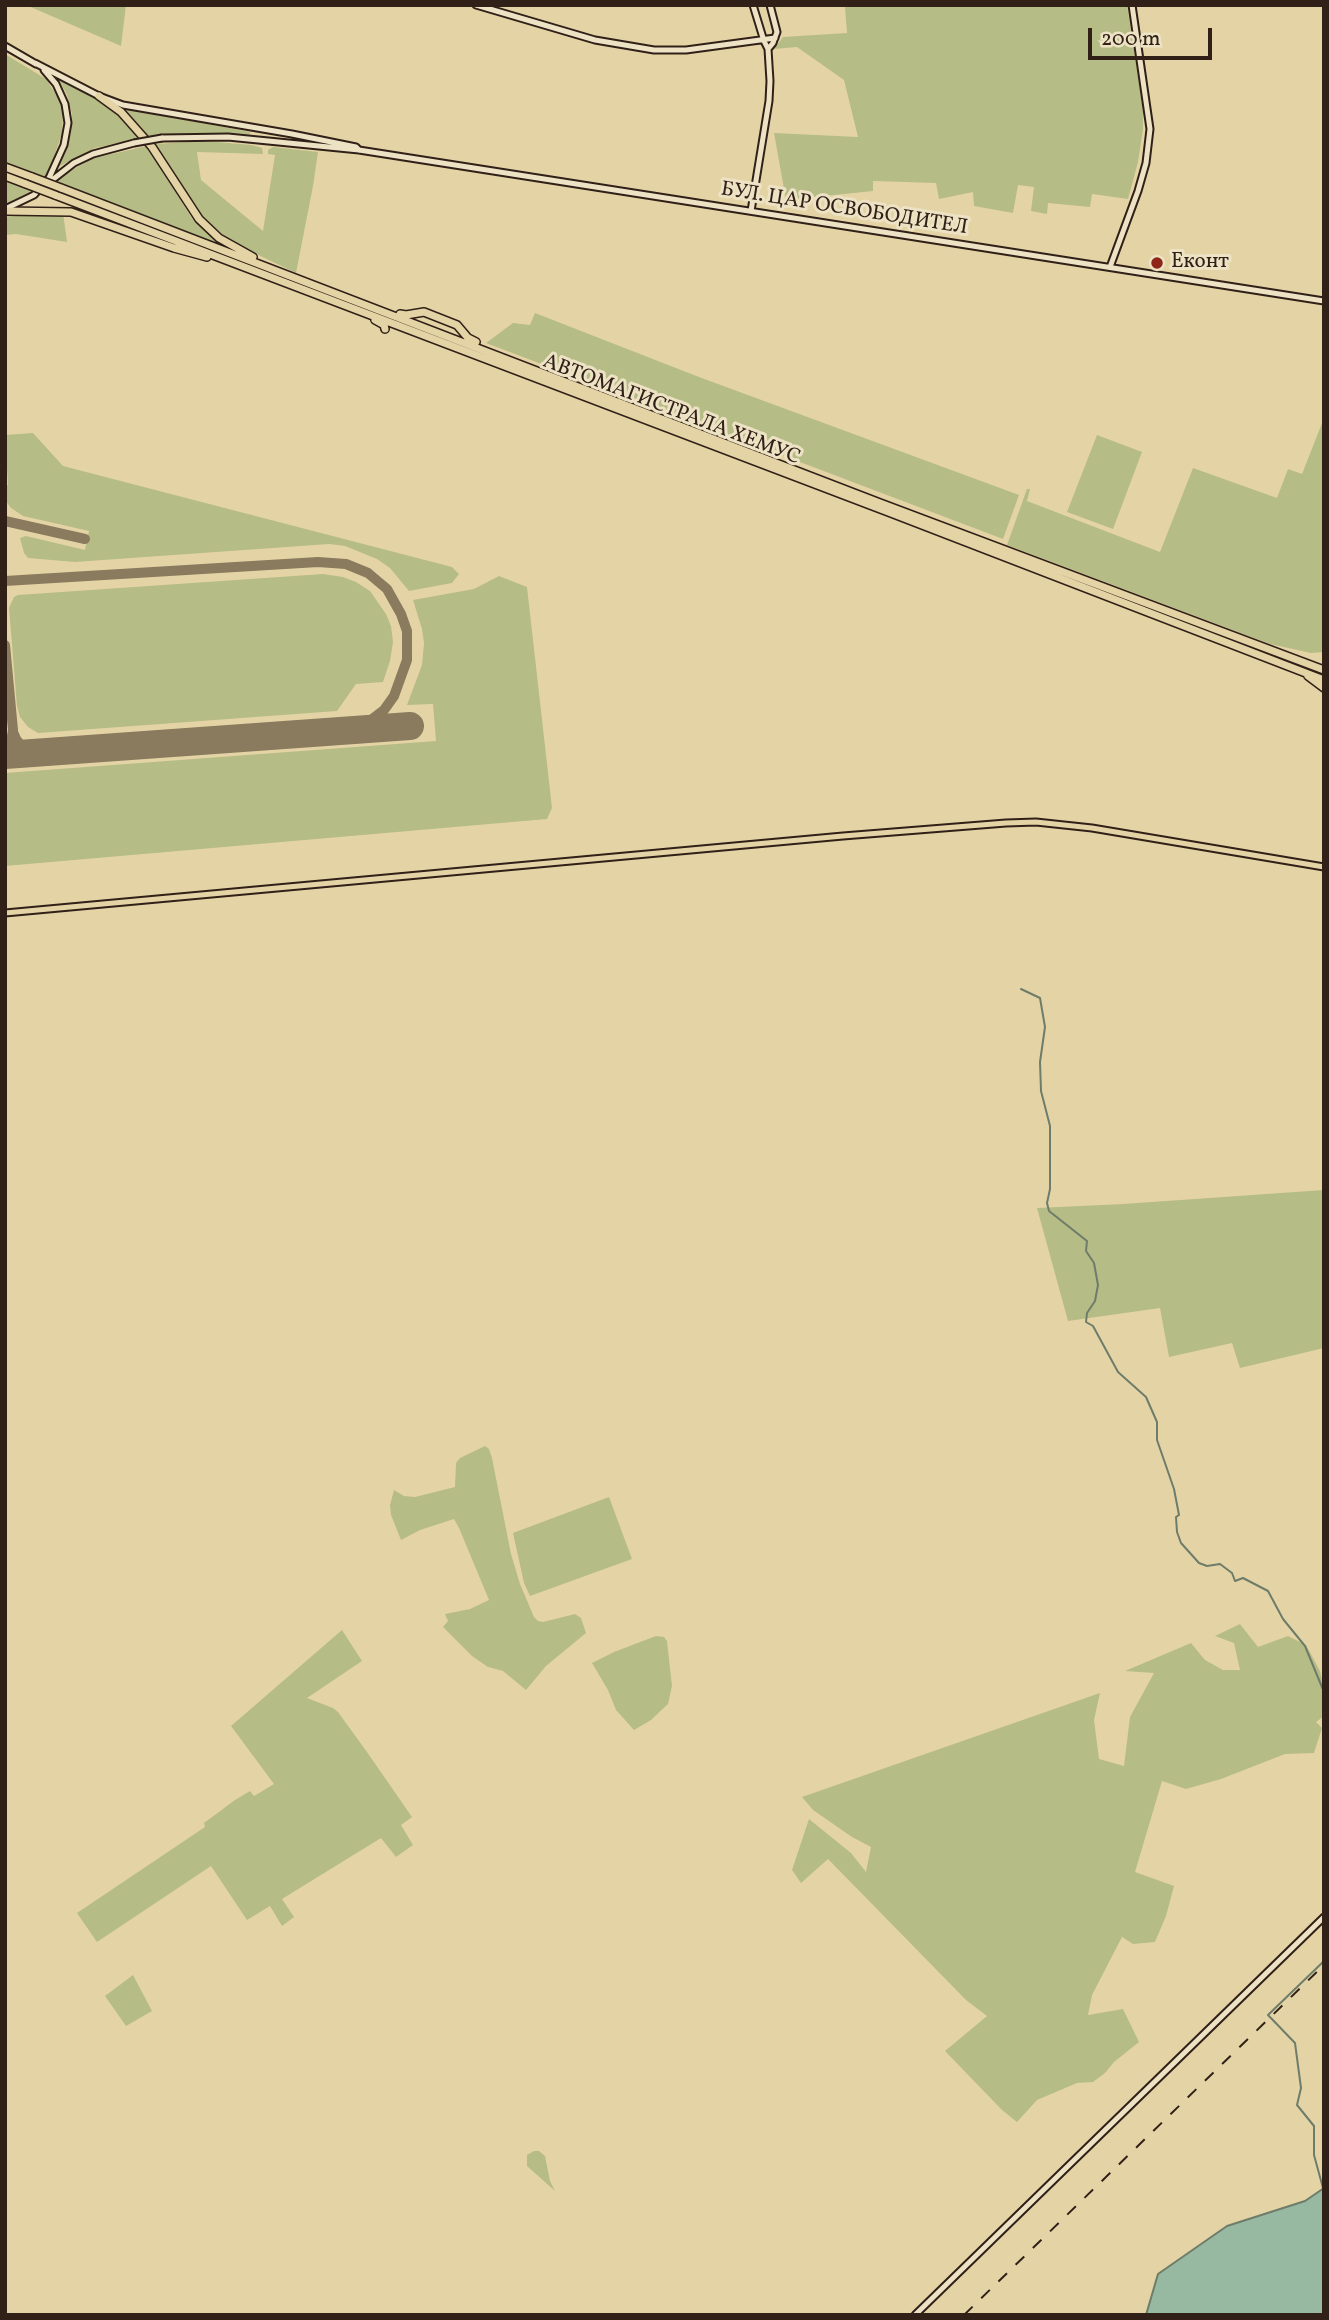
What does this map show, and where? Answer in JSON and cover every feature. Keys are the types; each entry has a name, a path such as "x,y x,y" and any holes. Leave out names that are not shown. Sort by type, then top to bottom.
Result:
{"highway":[{"path":"99,96 127,118 152,146 199,219 219,238 272,269"},
{"name":"АВТОМАГИСТРАЛА ХЕМУС","path":"5,167 29,181"},
{"name":"АВТОМАГИСТРАЛА ХЕМУС","path":"5,176 29,181 272,269 455,347 1324,680"},
{"name":"АВТОМАГИСТРАЛА ХЕМУС","path":"58,192 238,264 530,367 880,503 1323,668"},
{"path":"5,210 71,212 174,248 238,264"},
{"path":"357,305 375,304 403,315 419,312 428,314 457,325 471,340 526,361 530,367"},
{"path":"357,305 384,325 385,329"},
{"path":"433,347 455,347"},
{"path":"1302,671 1324,688"}],"main road":[{"path":"476,5 579,36 633,48 668,51 775,38"},
{"path":"751,211 769,101 768,49 753,5"},
{"path":"768,49 777,32 770,5"},
{"path":"1110,267 1138,191 1146,163 1150,130 1132,5"},
{"path":"7,48 35,63 56,84 65,104 68,122 59,158 49,177 34,195"},
{"name":"БУЛ. ЦАР ОСВОБОДИТЕЛ","path":"35,63 99,96 123,105 292,134 356,147 359,150"},
{"name":"БУЛ. ЦАР ОСВОБОДИТЕЛ","path":"5,210 34,195 74,163 93,154 162,138 228,137 359,150 1324,301"},
{"path":"5,913 1006,823 1036,822 1092,828 1323,867"},
{"path":"915,2315 1324,1917"}],"shaded area":[{"path":"26,5 126,5 121,46"},
{"path":"1127,5 1143,110 1138,162 1128,199 1092,194 1090,207 1048,203 1047,214 1031,211 1034,187 1018,185 1013,213 974,206 973,192 939,199 936,183 873,181 873,191 786,200 774,133 858,137 844,80 797,47 774,49 783,37 847,33 845,7"},
{"path":"5,54 46,79 63,111 62,133 45,177 5,163"},
{"path":"57,76 100,99 117,112 141,138 95,148 58,167 66,151 72,114 67,95"},
{"path":"116,106 250,132 250,135 201,133 150,137"},
{"path":"204,141 262,148 263,154 197,152 201,180 263,231 275,155 268,154 268,150 273,147 318,152 296,273 223,238 194,209 155,144"},
{"path":"147,146 191,217 221,245 56,182 94,158"},
{"path":"5,181 31,191 5,205"},
{"path":"63,213 67,242 16,234 5,235 5,217"},
{"path":"535,313 699,377 1019,495 1003,539 486,343 513,323 530,325"},
{"path":"1324,418 1324,652 1311,653 1270,644 1007,545 1027,489 1030,489 1027,501 1160,552 1193,468 1277,498 1288,469 1302,474"},
{"path":"33,433 63,466 452,567 459,574 452,583 409,591 390,568 377,559 345,546 329,544 75,562 28,558 20,538 26,536 85,550 89,531 23,516 5,500 5,485 8,485 5,435"},
{"path":"1097,435 1142,452 1113,529 1067,512"},
{"path":"323,574 343,577 370,591 386,614 393,642 383,682 356,684 337,711 38,733 28,727 20,717 9,608 14,597 18,595"},
{"path":"499,576 527,587 552,808 547,819 5,866 5,773 436,741 433,704 407,705 422,665 424,643 413,600 474,589"},
{"path":"1324,1190 1324,1348 1240,1368 1232,1343 1169,1357 1160,1308 1068,1321 1037,1208"},
{"path":"485,1446 492,1458 511,1554 534,1617 543,1622 575,1614 581,1618 586,1633 546,1666 526,1690 503,1671 488,1667 472,1656 443,1627 448,1621 445,1614 470,1609 489,1600 454,1519 420,1530 401,1540 391,1515 390,1505 394,1490 404,1496 415,1497 455,1487 456,1463 460,1458"},
{"path":"609,1497 632,1559 530,1596 524,1583 513,1533"},
{"path":"1240,1624 1258,1647 1288,1636 1306,1645 1320,1671 1324,1688 1324,1716 1316,1722 1322,1728 1314,1753 1285,1754 1221,1779 1186,1789 1162,1781 1135,1872 1174,1886 1166,1916 1155,1942 1133,1944 1122,1937 1092,1995 1088,2015 1123,2009 1139,2042 1093,2082 1077,2083 1037,2100 1017,2122 945,2051 987,2016 966,2000 828,1859 801,1883 792,1870 809,1819 851,1853 866,1872 871,1847 813,1810 802,1797 1100,1693 1094,1720 1099,1759 1124,1766 1130,1717 1154,1673 1125,1671 1191,1643 1205,1660 1223,1670 1240,1670 1234,1643 1215,1636"},
{"path":"342,1630 362,1661 307,1698 338,1712 367,1752 412,1817 401,1825 413,1845 396,1857 381,1838 282,1899 294,1917 282,1926 270,1906 247,1920 211,1866 97,1942 77,1913 205,1827 204,1823 235,1800 250,1791 254,1796 274,1784 231,1726"},
{"path":"656,1636 664,1637 667,1641 672,1686 668,1704 651,1720 634,1730 616,1710 592,1663"},
{"path":"133,1975 152,2011 126,2026 105,1996"},
{"path":"534,2151 545,2156 555,2191 527,2166 527,2155"},
{"path":"1324,2188 1324,2315 1146,2315 1158,2274 1227,2226 1305,2201"}],"waterway":[{"path":"1021,989 1040,998 1045,1027 1040,1062 1041,1091 1050,1126 1049,1211 1087,1241 1086,1251 1094,1263 1098,1285 1086,1322 1093,1326 1118,1372 1146,1397 1157,1422 1157,1440 1174,1489 1179,1515 1176,1517 1177,1532 1181,1543 1199,1563 1207,1566 1220,1564 1232,1573 1235,1581 1243,1578 1268,1591 1283,1619 1305,1646 1324,1692"},
{"path":"1323,2188 1314,2155 1314,2126 1297,2105 1301,2088 1295,2043 1268,2015 1324,1961"}],"taxiway":[{"path":"5,521 85,539"},
{"path":"5,581 318,562 346,564 368,573 387,589 401,614 407,631 407,660 394,696 384,710 371,720 353,727 324,732"},
{"path":"5,645 13,730 11,742 5,750"},
{"path":"13,732 24,749 40,752"}],"runway":[{"path":"5,755 410,726"}],"railway":[{"path":"964,2315 1324,1965"}],"place":[{"name":"Еконт","path":"1157,263"}]}
